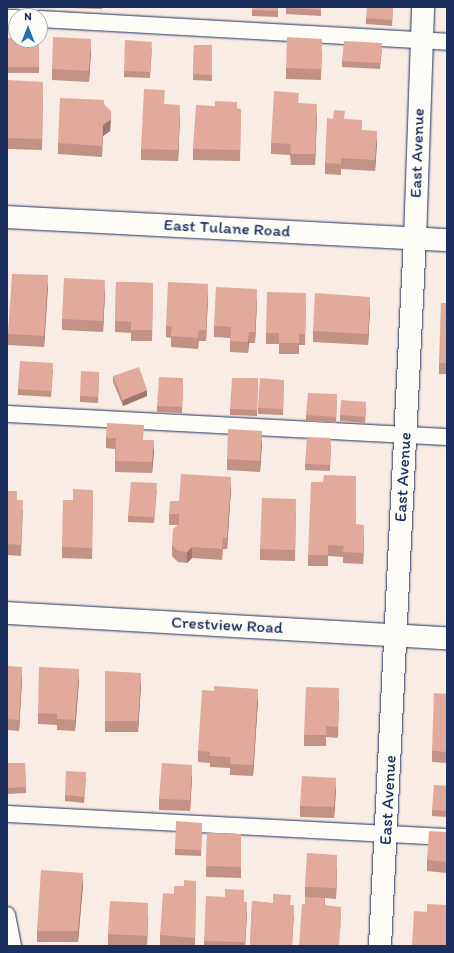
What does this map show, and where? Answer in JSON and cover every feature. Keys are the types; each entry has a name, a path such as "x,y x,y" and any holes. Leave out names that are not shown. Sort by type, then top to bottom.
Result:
{"street":[{"name":"East Avenue","path":"380,946 415,239 423,7"},
{"name":"East Tulane Road","path":"7,217 447,240"},
{"name":"Crestview Road","path":"7,613 447,638"}],"lane":[{"path":"48,19 447,42"},
{"path":"7,414 447,437"},
{"path":"7,814 447,837"},
{"path":"7,915 13,946"}],"building":[{"path":"252,7 278,7 278,11 252,10"},
{"path":"321,7 321,10 286,8"},
{"path":"367,7 393,7 392,20 366,18"},
{"path":"53,37 91,39 89,71 52,69"},
{"path":"287,37 322,39 321,69 286,68"},
{"path":"7,38 8,48 39,48 39,67 7,67"},
{"path":"125,40 152,42 150,72 124,71"},
{"path":"344,41 382,43 380,63 342,61"},
{"path":"194,45 212,45 212,75 193,74"},
{"path":"7,80 43,82 42,139 7,138"},
{"path":"144,89 165,90 164,104 180,105 178,150 141,149"},
{"path":"274,91 299,93 298,103 317,104 315,154 291,154 290,144 271,143"},
{"path":"60,98 104,100 104,104 111,111 110,120 103,125 102,146 58,143"},
{"path":"215,101 237,102 237,109 241,109 240,150 193,149 196,105 215,106"},
{"path":"334,110 345,111 344,119 362,120 362,130 377,131 375,160 341,158 341,164 325,163 327,118 333,119"},
{"path":"12,274 48,275 44,336 8,334"},
{"path":"64,278 105,280 103,321 62,319"},
{"path":"116,282 153,283 152,330 131,330 131,322 115,321"},
{"path":"168,282 208,284 206,330 199,330 198,338 171,336 172,327 166,326"},
{"path":"216,287 257,289 255,332 249,332 248,342 230,341 231,327 214,326"},
{"path":"267,292 306,293 305,334 299,334 299,343 279,343 279,333 266,333"},
{"path":"315,293 370,297 368,334 313,331"},
{"path":"441,303 447,303 447,363 439,363"},
{"path":"20,361 53,363 51,391 18,389"},
{"path":"139,367 147,390 123,400 113,376"},
{"path":"81,371 99,372 98,397 80,396"},
{"path":"159,377 183,378 182,407 157,406"},
{"path":"232,378 258,378 257,410 230,409"},
{"path":"260,378 284,380 283,409 258,408"},
{"path":"308,393 337,394 336,417 306,415"},
{"path":"341,400 366,402 365,417 340,415"},
{"path":"107,423 144,425 143,440 154,440 152,462 115,461 116,438 106,437"},
{"path":"228,429 262,431 260,461 227,459"},
{"path":"307,437 331,438 330,465 305,464"},
{"path":"181,474 231,477 227,538 223,538 222,549 192,547 187,552 178,551 172,545 173,529 179,524 179,514 169,514 170,501 179,501"},
{"path":"324,475 356,476 356,524 364,525 363,553 343,552 344,546 328,545 328,555 308,555 311,482 323,482"},
{"path":"131,482 157,483 154,517 128,516"},
{"path":"73,489 93,490 92,548 62,547 63,500 73,500"},
{"path":"7,491 17,491 17,500 23,500 21,545 7,544"},
{"path":"262,498 296,499 295,550 260,549"},
{"path":"7,666 22,667 19,720 7,719"},
{"path":"39,667 79,669 75,720 57,719 57,714 38,713"},
{"path":"105,671 141,673 138,721 105,721"},
{"path":"214,686 258,689 253,765 230,764 231,757 210,756 210,752 198,751 202,690 214,691"},
{"path":"306,687 339,688 338,727 326,726 326,735 304,735"},
{"path":"434,693 447,694 447,752 432,751"},
{"path":"7,763 25,763 26,787 7,788"},
{"path":"162,763 192,765 190,800 159,799"},
{"path":"66,771 86,772 84,797 65,795"},
{"path":"302,776 336,778 334,807 300,806"},
{"path":"434,785 447,786 447,811 432,810"},
{"path":"176,821 202,823 201,850 175,849"},
{"path":"429,831 447,832 447,862 427,860"},
{"path":"207,833 241,834 241,867 206,866"},
{"path":"307,853 337,855 336,888 305,887"},
{"path":"41,870 83,873 78,931 37,931"},
{"path":"184,880 196,881 195,938 160,935 163,893 174,894 174,886 184,886"},
{"path":"225,889 244,890 244,902 247,902 245,942 204,941 206,896 225,897"},
{"path":"273,894 291,895 290,905 294,905 292,946 250,945 252,901 273,903"},
{"path":"305,897 325,898 324,905 341,907 339,946 299,946 302,904 305,904"},
{"path":"110,901 148,903 147,936 108,934"},
{"path":"427,904 447,905 447,946 412,946 414,911 427,912"}]}
